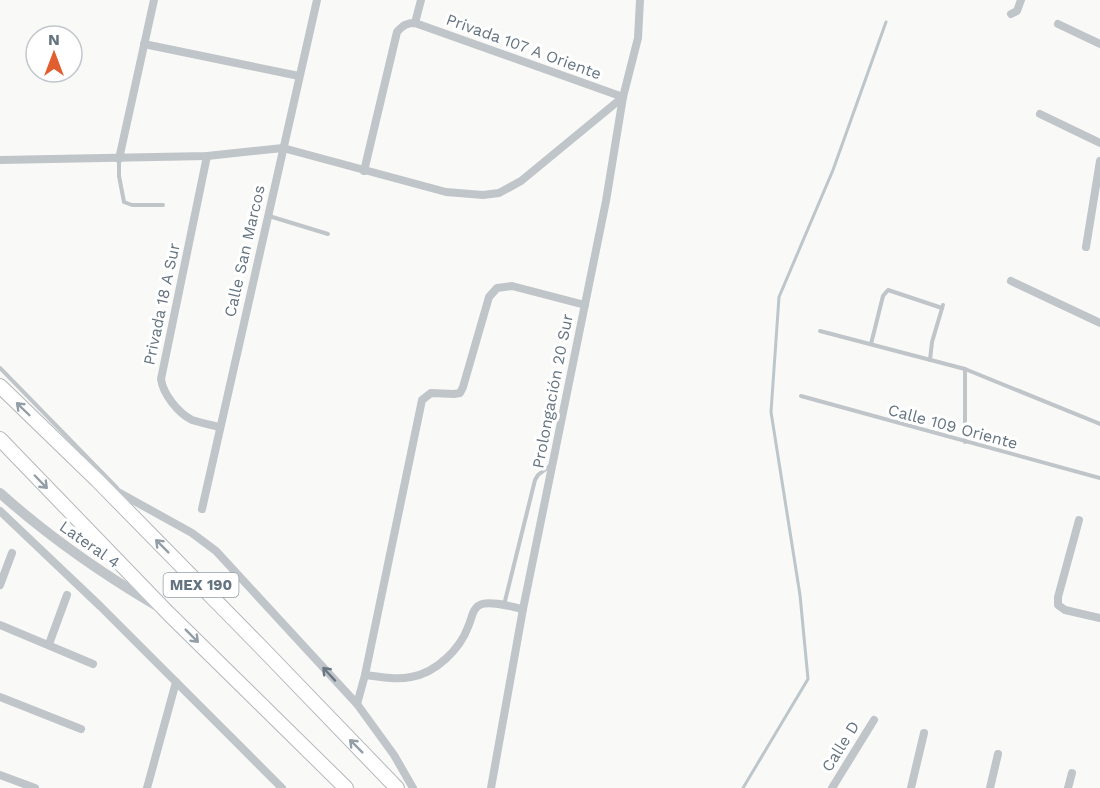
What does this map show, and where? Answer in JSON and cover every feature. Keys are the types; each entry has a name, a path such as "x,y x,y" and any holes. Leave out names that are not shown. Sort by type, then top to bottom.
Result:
{"highway":[{"name":"MEX 190","path":"0,386 98,480 397,788"},
{"name":"MEX 190","path":"0,440 168,612 346,788"}],"street":[{"path":"120,159 154,0"},
{"name":"Calle San Marcos","path":"202,508 317,0"},
{"path":"364,171 397,32 404,25 416,23 421,0"},
{"name":"Prolongación 20 Sur","path":"491,788 523,609 606,201 623,97 638,38 640,0"},
{"path":"1011,14 1017,10 1021,0"},
{"name":"Privada 107 A Oriente","path":"416,23 623,97"},
{"path":"1058,24 1100,44"},
{"path":"144,44 299,76"},
{"path":"0,160 207,156 283,148 446,192 469,195 499,193 521,182 623,97"},
{"path":"1040,114 1100,143"},
{"name":"Privada 18 A Sur","path":"207,156 161,379 168,398 188,417 220,428"},
{"path":"1086,247 1100,161"},
{"path":"1011,281 1100,323"},
{"path":"357,704 422,400 431,393 460,393 489,297 497,288 512,286 585,305"},
{"path":"98,480 192,532 216,551 357,704 394,755 413,788"},
{"name":"Lateral 4","path":"0,493 33,523 126,588 168,612"},
{"path":"0,511 100,606 282,788"},
{"path":"1079,520 1058,597 1058,605 1065,610 1100,618"},
{"path":"0,585 12,553"},
{"path":"49,644 66,595"},
{"path":"365,675 388,678 422,674 447,658 456,649 463,640 479,605 484,603 523,609"},
{"path":"0,625 93,664"},
{"path":"147,788 176,682"},
{"path":"0,697 81,729"},
{"name":"Calle D","path":"832,788 874,720"},
{"path":"911,788 924,733"},
{"path":"990,788 998,754"},
{"path":"1068,788 1072,773"},
{"path":"0,775 35,788"}],"lane":[{"path":"120,159 118,176 124,202 132,205 163,205"},
{"path":"268,216 328,234"},
{"path":"871,344 883,296 888,290 942,307 932,342 930,360"},
{"path":"820,331 965,369 1100,424"},
{"path":"0,368 124,495"},
{"path":"965,369 965,442"},
{"name":"Calle 109 Oriente","path":"801,396 1100,478"},
{"path":"504,606 535,480 553,464"}],"waterway":[{"path":"743,788 808,679 800,595 771,412 779,297 833,170 886,22"}]}
